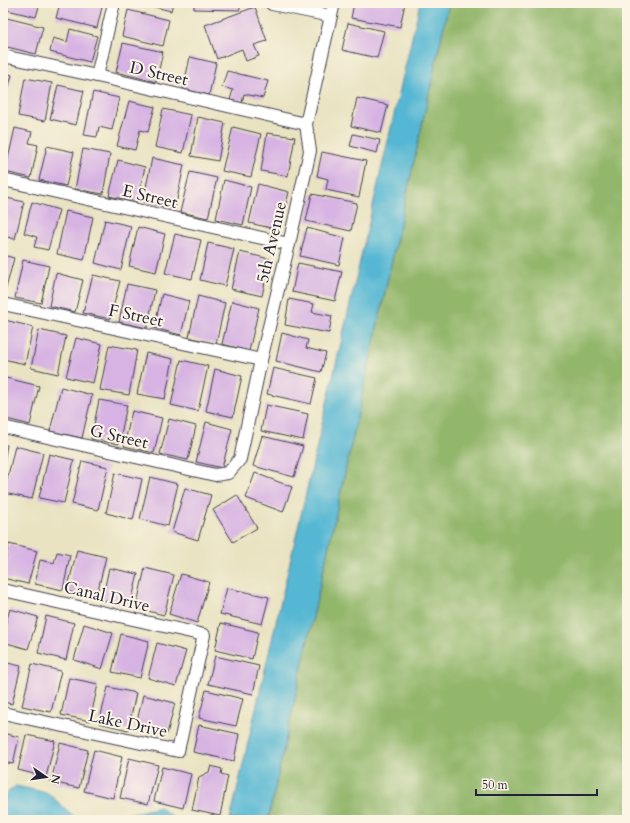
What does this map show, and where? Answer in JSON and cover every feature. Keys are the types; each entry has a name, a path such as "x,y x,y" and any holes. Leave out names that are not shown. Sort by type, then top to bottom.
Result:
{"street":[{"path":"97,76 114,3"},
{"path":"271,3 331,16"},
{"name":"5th Avenue","path":"228,473 240,459 261,360 310,151 306,124 334,3"},
{"name":"D Street","path":"3,56 306,124"},
{"name":"E Street","path":"3,180 289,244"},
{"name":"F Street","path":"3,304 261,360"},
{"name":"G Street","path":"3,427 215,475 228,473"},
{"name":"Canal Drive","path":"3,590 204,635"},
{"name":"Lake Drive","path":"3,713 178,751 204,635"}],"green space":[{"path":"449,3 627,3 627,820 268,820"}],"water":[{"path":"420,3 449,3 268,820 230,820"},
{"path":"16,786 48,793 78,820 3,820 3,800 8,792"},
{"path":"160,807 176,820 120,820 128,814"}],"building":[{"path":"3,3 40,3 36,17 3,9"},
{"path":"60,3 103,3 97,28 56,18"},
{"path":"139,3 173,3 171,11"},
{"path":"194,3 240,3 240,10 194,9"},
{"path":"354,3 405,3 400,27 351,18"},
{"path":"255,7 267,41 254,45 259,56 246,61 242,49 217,59 205,25"},
{"path":"128,10 169,20 163,46 122,36"},
{"path":"3,17 43,27 36,54 3,46"},
{"path":"348,23 384,31 377,58 342,50"},
{"path":"70,29 97,36 90,62 50,52 53,38 67,42"},
{"path":"123,43 163,52 156,82 116,72"},
{"path":"190,57 216,63 209,95 183,89"},
{"path":"227,71 268,81 263,98 244,94 242,103 230,100 233,90 222,87"},
{"path":"3,72 12,75 3,107"},
{"path":"25,78 52,83 45,121 18,116"},
{"path":"58,85 84,91 76,125 50,119"},
{"path":"93,92 119,98 112,130 99,127 97,137 84,135"},
{"path":"357,98 388,105 381,133 351,126"},
{"path":"129,101 155,107 148,132 140,130 135,150 117,146"},
{"path":"163,109 191,115 183,153 155,147"},
{"path":"198,117 225,123 218,161 191,156"},
{"path":"233,127 261,134 251,177 222,171"},
{"path":"15,128 32,132 29,143 38,145 31,178 5,172"},
{"path":"267,133 295,137 288,176 261,171"},
{"path":"353,134 380,140 377,153 350,146"},
{"path":"47,146 74,152 66,186 39,180"},
{"path":"83,149 110,154 103,194 75,189"},
{"path":"322,152 366,161 359,197 326,190 328,179 317,176"},
{"path":"152,158 184,165 175,209 143,202"},
{"path":"118,160 145,167 137,202 109,196"},
{"path":"190,172 217,178 208,218 180,212"},
{"path":"224,180 251,187 243,225 216,219"},
{"path":"258,184 289,192 280,230 249,223"},
{"path":"312,194 357,203 351,231 306,221"},
{"path":"3,197 24,202 15,239 3,236"},
{"path":"32,202 59,210 48,250 34,247 37,237 24,233"},
{"path":"66,211 93,217 84,260 57,254"},
{"path":"105,220 131,226 121,270 95,263"},
{"path":"138,227 165,234 156,272 129,266"},
{"path":"307,228 345,238 339,265 300,256"},
{"path":"175,234 201,240 192,279 165,273"},
{"path":"208,243 234,249 225,286 200,280"},
{"path":"240,252 270,259 262,296 231,289"},
{"path":"3,255 14,258 4,296 3,296"},
{"path":"23,260 49,266 41,303 15,298"},
{"path":"298,263 342,272 335,301 292,292"},
{"path":"56,273 83,280 75,312 49,306"},
{"path":"93,275 120,281 110,319 83,313"},
{"path":"127,284 155,290 147,328 119,322"},
{"path":"162,294 189,301 181,335 154,328"},
{"path":"198,296 225,303 216,344 189,337"},
{"path":"289,299 314,304 312,312 332,316 329,333 285,325"},
{"path":"232,301 259,308 249,351 222,344"},
{"path":"5,320 33,327 25,364 3,359 3,328"},
{"path":"39,330 66,336 58,374 31,368"},
{"path":"282,333 308,340 306,348 326,353 321,372 276,361"},
{"path":"76,338 102,344 93,383 66,377"},
{"path":"109,345 137,350 129,395 100,390"},
{"path":"146,353 173,359 165,399 137,394"},
{"path":"181,360 208,366 198,411 171,405"},
{"path":"273,368 317,378 311,404 267,394"},
{"path":"215,369 242,376 233,417 206,411"},
{"path":"6,378 39,386 30,425 3,418 3,392"},
{"path":"61,387 92,395 82,438 50,431"},
{"path":"99,400 127,405 119,444 91,439"},
{"path":"266,405 308,414 303,440 261,431"},
{"path":"132,411 162,418 154,453 124,446"},
{"path":"169,419 196,426 188,460 160,454"},
{"path":"206,422 232,429 222,468 196,462"},
{"path":"262,436 303,446 294,477 253,466"},
{"path":"3,444 7,445 4,462 3,462"},
{"path":"15,446 43,453 32,499 4,493"},
{"path":"49,454 74,460 64,503 39,498"},
{"path":"82,461 108,467 98,510 72,504"},
{"path":"115,473 142,479 133,520 106,513"},
{"path":"255,473 292,487 283,512 246,498"},
{"path":"150,477 178,484 168,526 140,519"},
{"path":"185,488 211,495 198,540 172,532"},
{"path":"237,495 257,528 233,542 213,510"},
{"path":"9,544 37,551 28,584 3,578 3,568"},
{"path":"77,550 106,557 96,598 67,591"},
{"path":"57,552 70,555 63,590 35,584 40,560 54,563"},
{"path":"109,568 138,574 130,607 102,600"},
{"path":"145,568 174,575 164,615 136,608"},
{"path":"181,574 209,582 197,623 169,614"},
{"path":"227,588 269,597 262,624 220,614"},
{"path":"10,609 38,617 28,649 3,642 3,632"},
{"path":"46,616 74,623 66,660 38,653"},
{"path":"221,623 258,632 252,659 215,650"},
{"path":"84,624 113,633 102,669 74,660"},
{"path":"121,634 149,641 140,678 112,672"},
{"path":"157,643 186,651 176,686 148,678"},
{"path":"215,656 259,666 253,694 208,684"},
{"path":"3,662 21,666 12,704 3,702"},
{"path":"32,664 61,671 51,712 22,706"},
{"path":"69,678 98,684 90,721 61,715"},
{"path":"108,687 136,693 128,730 99,723"},
{"path":"206,690 243,699 236,726 199,718"},
{"path":"143,695 175,703 167,734 136,726"},
{"path":"199,725 239,734 234,761 193,752"},
{"path":"3,733 19,737 13,764 3,762"},
{"path":"26,735 55,741 46,777 18,770"},
{"path":"60,743 88,750 79,788 51,782"},
{"path":"94,750 122,757 113,798 84,791"},
{"path":"129,758 158,765 148,804 120,798"},
{"path":"211,766 222,769 221,774 228,776 220,816 192,810 199,777 209,772"},
{"path":"162,767 191,774 183,808 154,801"}]}
